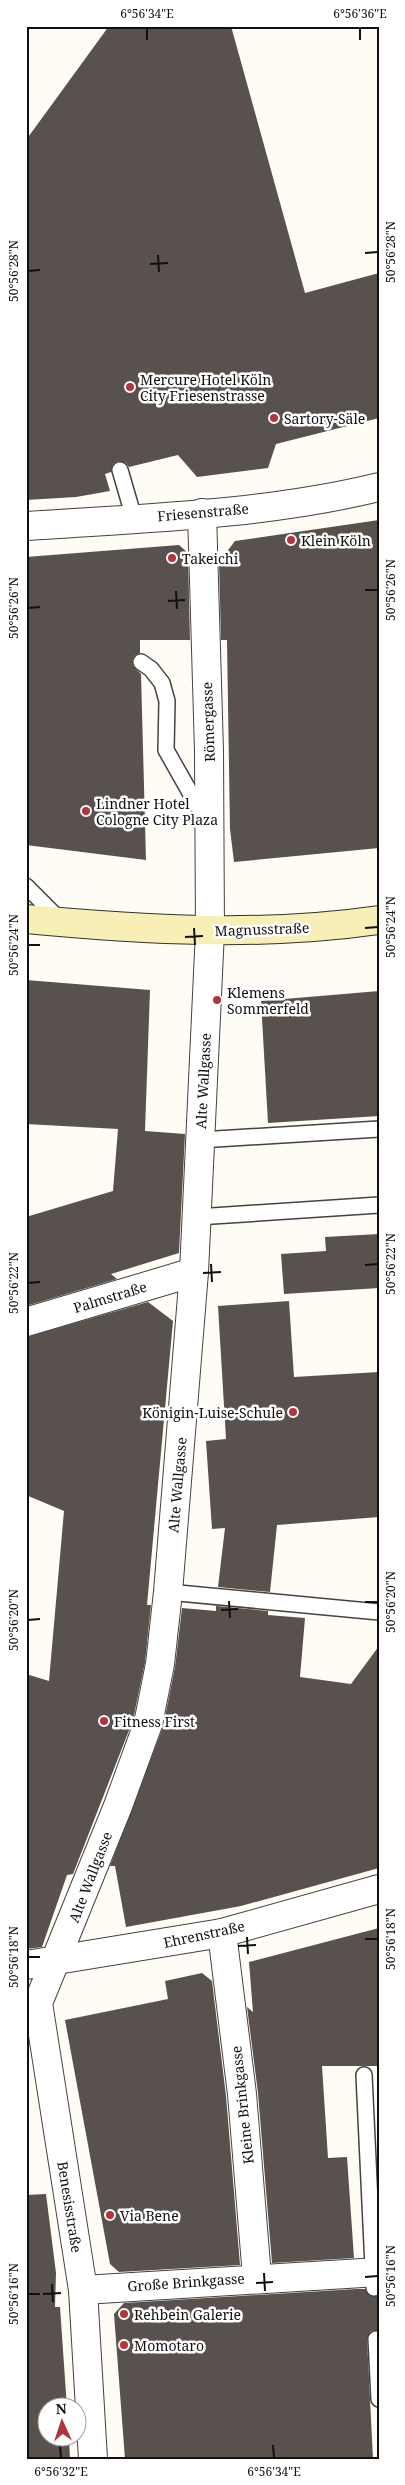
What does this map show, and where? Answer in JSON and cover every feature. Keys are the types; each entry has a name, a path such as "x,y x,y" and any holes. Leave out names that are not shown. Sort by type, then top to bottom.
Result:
{"street":[{"name":"Friesenstraße","path":"26,526 202,514 336,497 379,487"},
{"name":"Römergasse","path":"202,514 210,750 210,931"},
{"name":"Magnusstraße","path":"26,919 145,929 210,931 311,927 379,920"},
{"name":"Alte Wallgasse","path":"57,1961 148,1724 160,1664 168,1592 194,1272 210,931"},
{"name":"Palmstraße","path":"26,1322 194,1272"},
{"name":"Ehrenstraße","path":"26,1965 222,1933 379,1889"},
{"name":"Kleine Brinkgasse","path":"222,1933 242,2094 256,2278"},
{"name":"Benesisstraße","path":"57,1961 32,2003 83,2290 93,2459"},
{"name":"Große Brinkgasse","path":"83,2290 256,2278 375,2277"}],"lane":[{"path":"120,470 134,518"},
{"path":"141,662 156,674 165,692 168,714 166,741 169,758 210,827"},
{"path":"26,886 63,923"},
{"path":"200,1140 379,1129"},
{"path":"197,1217 379,1204"},
{"path":"168,1592 379,1612"},
{"path":"364,2074 375,2277"},
{"path":"376,2339 379,2399"}],"building":[{"path":"109,26 231,26 305,293 379,273 379,418 276,444 268,468 197,477 178,455 129,467 126,463 118,461 113,464 111,472 105,474 110,491 76,497 26,500 26,140"},
{"path":"379,520 379,848 234,862 230,829 227,640 221,640 219,562 235,541"},
{"path":"179,545 188,553 190,640 140,640 140,653 134,656 132,661 133,666 141,674 146,860 26,845 26,557"},
{"path":"26,980 150,990 145,1131 185,1134 179,1253 111,1274 117,1279 26,1306 26,1217 113,1191 118,1129 26,1124"},
{"path":"379,991 379,1116 268,1123 261,1001"},
{"path":"379,1234 379,1288 284,1294 281,1254 326,1251 325,1237"},
{"path":"289,1301 294,1377 379,1372 379,1517 277,1525 270,1592 218,1587 225,1528 212,1529 206,1441 226,1439 218,1306"},
{"path":"148,1302 173,1321 147,1605 151,1605 145,1662 133,1720 73,1874 67,1875 42,1947 26,1949 26,1674 49,1681 64,1511 26,1495 26,1337"},
{"path":"216,1606 268,1611 268,1615 305,1618 300,1677 351,1684 379,1646 379,1868 241,1906 126,1927 115,1866 110,1866 163,1727 175,1667 182,1608 216,1611"},
{"path":"379,1928 379,2066 322,2066 328,2158 347,2157 354,2258 272,2263 258,2093 247,2007 253,2012 249,1962"},
{"path":"202,1973 212,1981 226,2096 240,2265 119,2272 110,2264 65,2020 168,1999 165,1981"},
{"path":"46,2194 56,2273 55,2307 60,2307 66,2398 38,2398 38,2448 69,2448 70,2459 26,2459 26,2195"},
{"path":"365,2289 370,2296 379,2296 379,2330 371,2331 367,2339 373,2459 125,2459 114,2314 124,2303"}],"place":[{"name":"Mercure Hotel Köln City Friesenstrasse","path":"130,387"},
{"name":"Sartory-Säle","path":"274,418"},
{"name":"Klein Köln","path":"291,540"},
{"name":"Takeichi","path":"172,558"},
{"name":"Lindner Hotel Cologne City Plaza","path":"86,811"},
{"name":"Klemens Sommerfeld","path":"217,1000"},
{"name":"Königin-Luise-Schule","path":"293,1412"},
{"name":"Fitness First","path":"104,1721"},
{"name":"Via Bene","path":"110,2215"},
{"name":"Rehbein Galerie","path":"124,2314"},
{"name":"Momotaro","path":"124,2345"}]}
